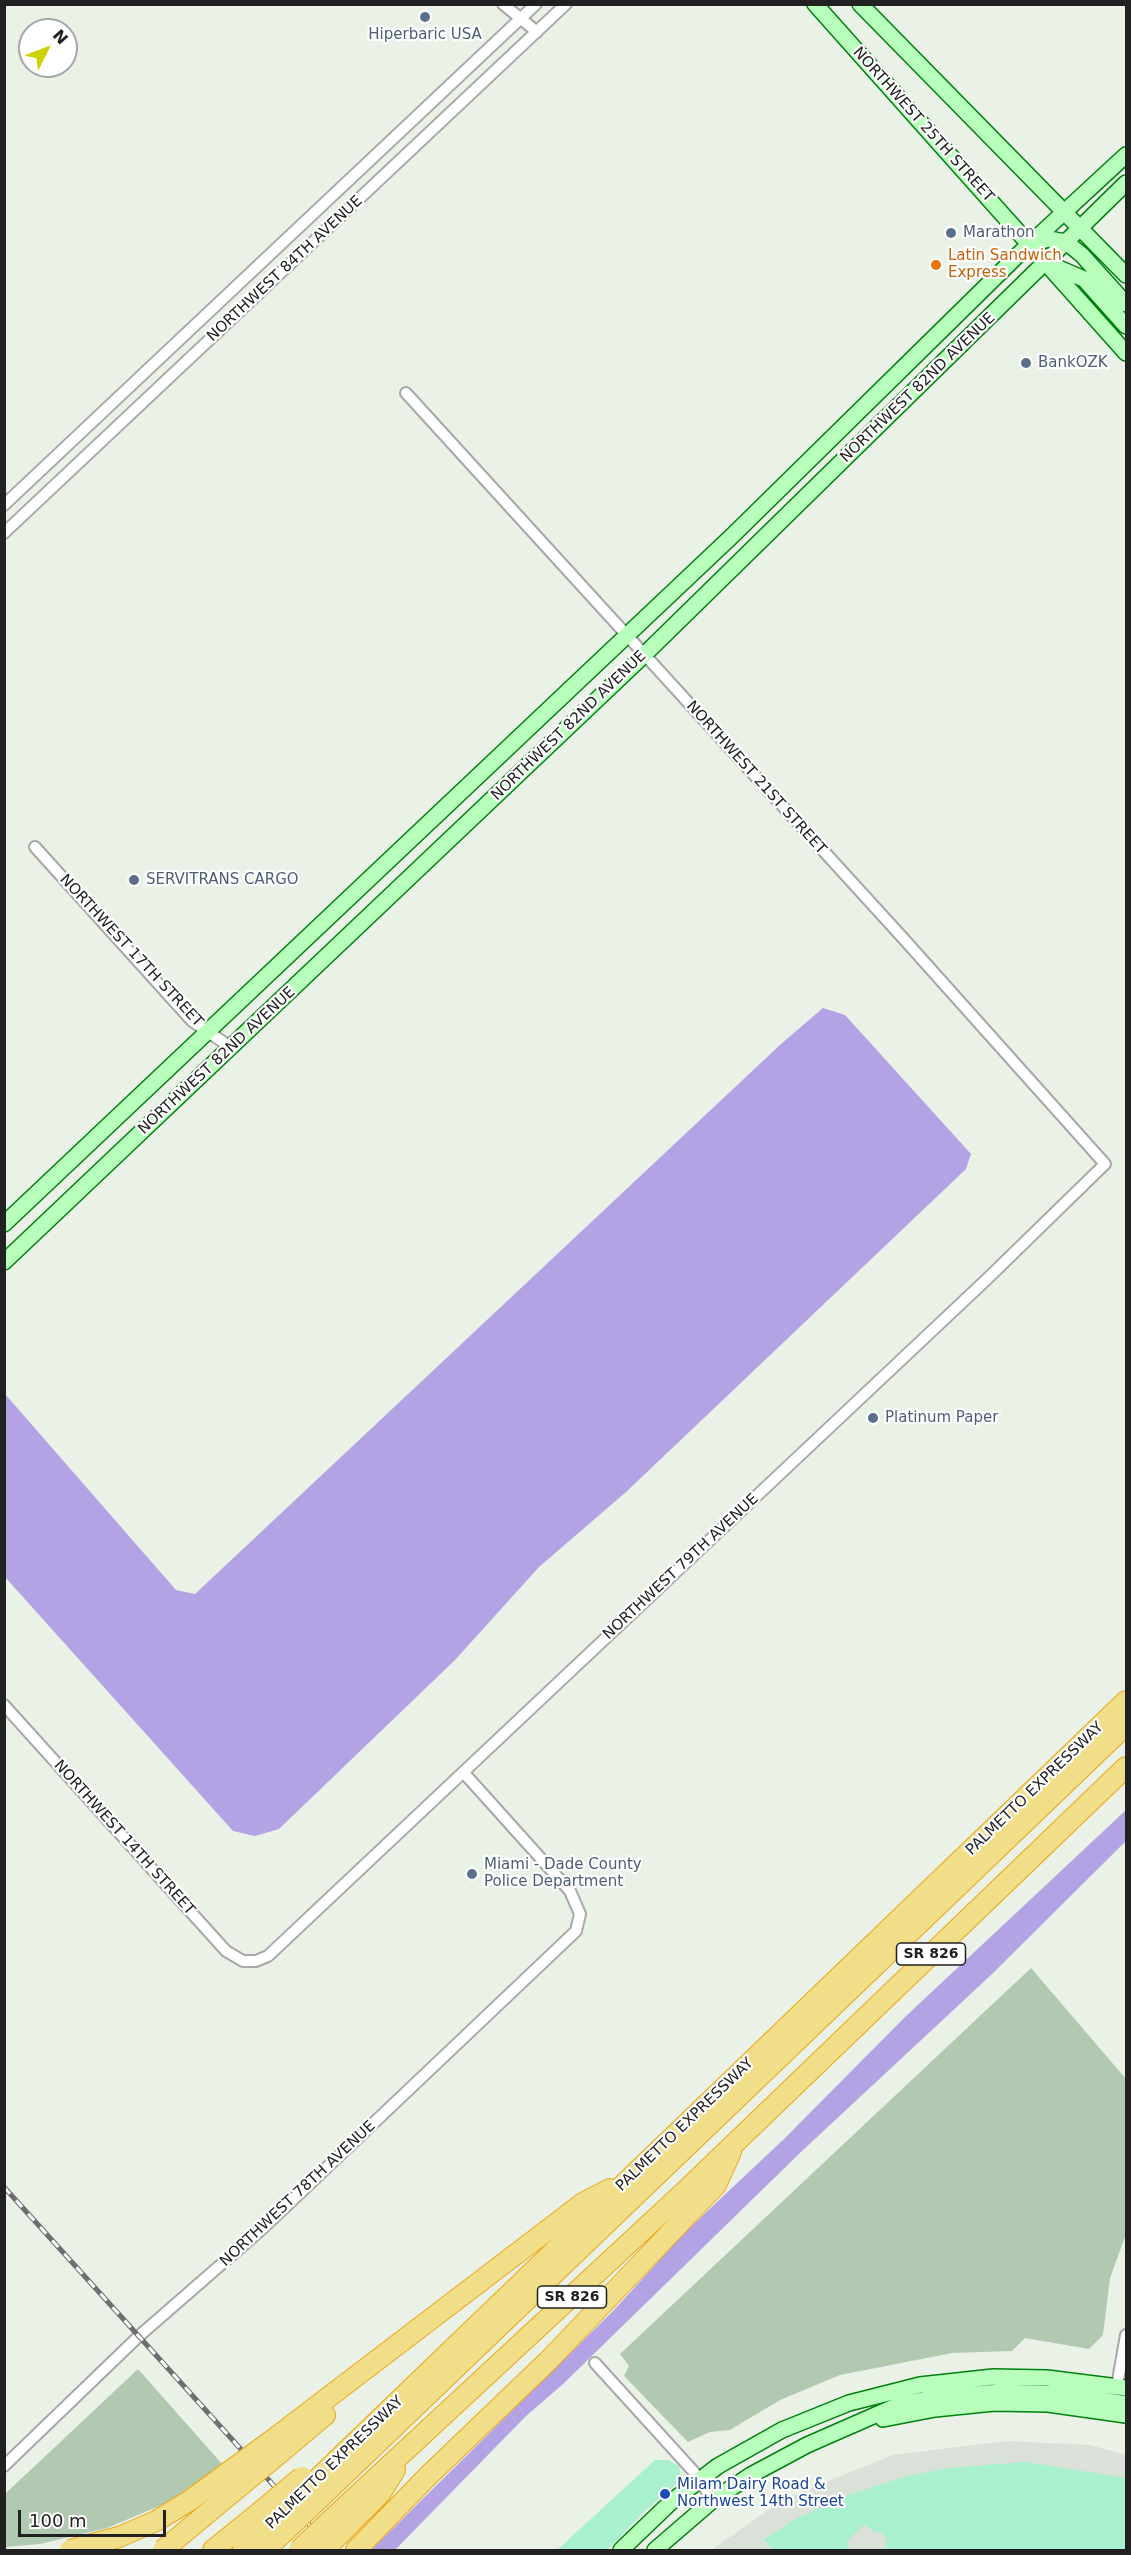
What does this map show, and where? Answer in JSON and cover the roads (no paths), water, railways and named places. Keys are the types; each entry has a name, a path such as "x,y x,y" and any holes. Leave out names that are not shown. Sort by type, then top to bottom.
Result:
{"highway":[{"name":"PALMETTO EXPRESSWAY","path":"324,2501 328,2469 1126,1701"},
{"path":"324,2550 324,2501 1126,1725"},
{"path":"264,2550 324,2501 1126,1742"},
{"name":"PALMETTO EXPRESSWAY","path":"243,2550 280,2536 324,2501 407,2450 736,2142 1126,1767"},
{"path":"359,2547 548,2361 716,2185 736,2142"},
{"path":"70,2550 119,2537 156,2521 276,2447 362,2384 416,2333 583,2203 628,2180"},
{"path":"163,2550 276,2447"},
{"path":"213,2550 280,2536"}],"street":[{"path":"503,4 537,32"},
{"name":"NORTHWEST 84TH AVENUE","path":"4,533 566,4"},
{"name":"NORTHWEST 25TH STREET","path":"815,4 1126,353"},
{"path":"860,4 1081,226 1126,275"},
{"path":"532,6 537,32"},
{"name":"NORTHWEST 84TH AVENUE","path":"4,505 532,6"},
{"name":"NORTHWEST 82ND AVENUE","path":"4,1224 626,635 841,429 1030,243 1126,155"},
{"name":"NORTHWEST 82ND AVENUE","path":"4,1262 644,655 1126,183"},
{"path":"1081,226 1095,253 1126,288"},
{"path":"1030,243 1049,238 1066,242 1082,255 1126,304"},
{"path":"1046,263 1084,279 1126,326"},
{"name":"NORTHWEST 21ST STREET","path":"406,393 1105,1164"},
{"path":"841,429 858,447"},
{"name":"NORTHWEST 17TH STREET","path":"35,847 192,1021 232,1048"},
{"name":"NORTHWEST 79TH AVENUE","path":"250,1962 268,1956 279,1948 987,1279 1105,1164"},
{"name":"NORTHWEST 14TH STREET","path":"4,1705 222,1948 237,1959 250,1962"},
{"name":"NORTHWEST 78TH AVENUE","path":"4,2466 139,2336 269,2223 576,1931 580,1914 570,1891 464,1773"},
{"path":"655,2550 712,2500 794,2451 896,2406 981,2393 1062,2394 1120,2403 1126,2334"},
{"path":"595,2363 699,2480 712,2500"},
{"path":"621,2550 671,2502 741,2452 798,2423 849,2403 903,2388 958,2380 1047,2378 1122,2387"},
{"path":"860,2423 935,2409 993,2403 1048,2404 1126,2415"}],"railway":[{"path":"4,2187 332,2550"}],"place":[{"name":"Hiperbaric USA","path":"425,17"},
{"name":"Marathon","path":"951,233"},
{"name":"Latin Sandwich Express","path":"936,265"},
{"name":"BankOZK","path":"1026,363"},
{"name":"SERVITRANS CARGO","path":"134,880"},
{"name":"Platinum Paper","path":"873,1418"},
{"name":"Miami - Dade County Police Department","path":"472,1874"},
{"name":"Milam Dairy Road & Northwest 14th Street","path":"665,2494"}]}
